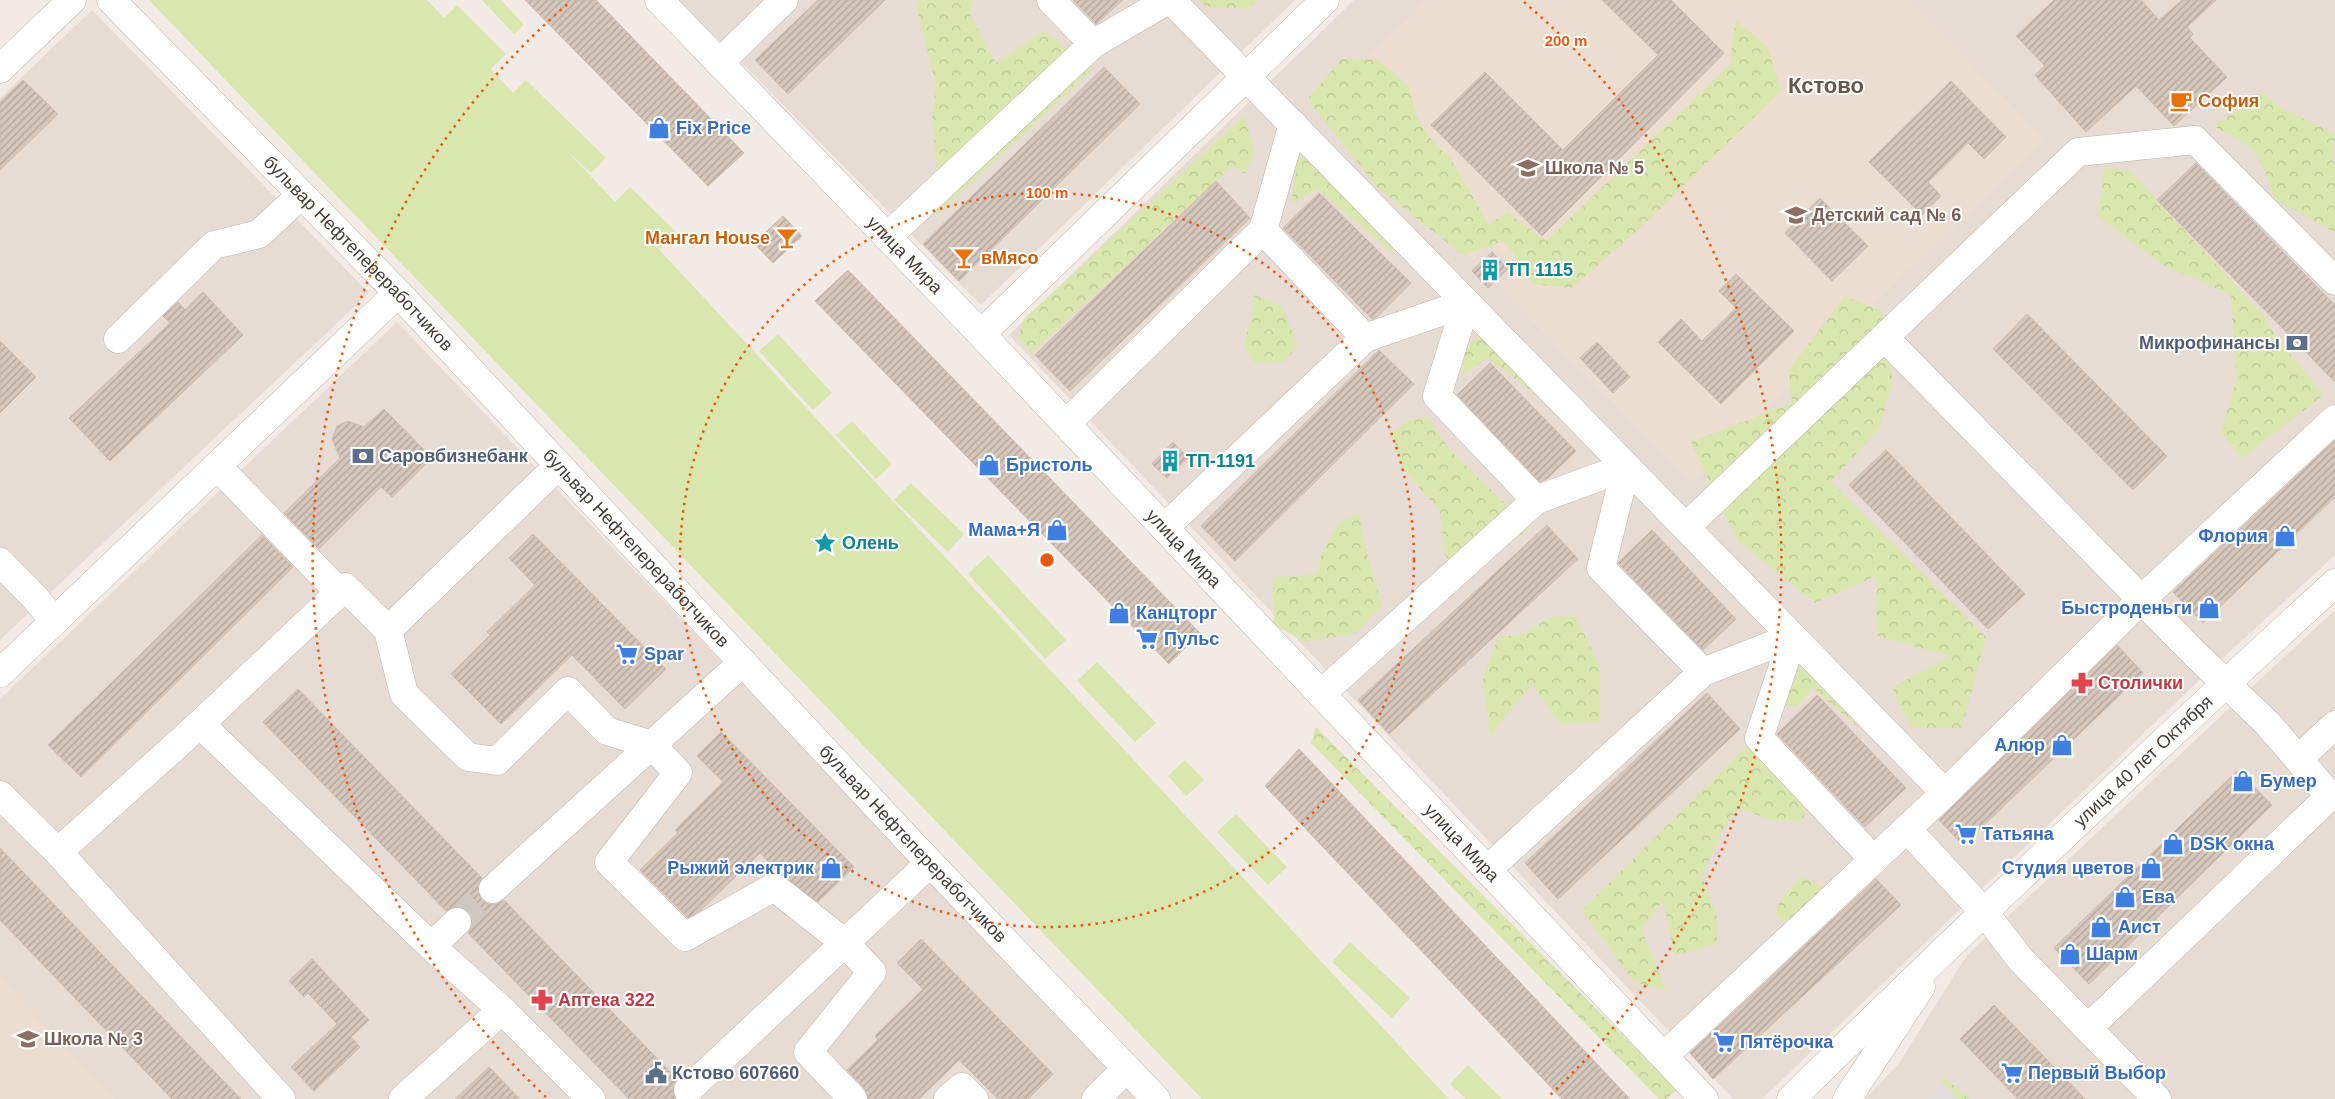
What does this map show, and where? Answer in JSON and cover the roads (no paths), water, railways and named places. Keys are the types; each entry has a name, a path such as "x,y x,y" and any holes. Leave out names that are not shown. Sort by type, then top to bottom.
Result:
{"street":[{"path":"0,69 72,0"},
{"name":"бульвар Нефтепереработчиков","path":"111,0 398,293 930,864 1156,1099"},
{"name":"улица Мира","path":"659,0 981,334 1704,1099"},
{"path":"719,63 784,0"},
{"path":"1051,0 1093,44"},
{"path":"887,237 1093,44 1170,0 1945,793"},
{"path":"981,334 1325,0"},
{"path":"1066,424 1263,230 1293,124"},
{"path":"1686,528 2078,152 2195,140 2335,281"},
{"path":"118,339 214,245 259,234 301,195"},
{"path":"1263,230 1365,338"},
{"path":"0,673 398,293"},
{"path":"1164,528 1365,338 1466,303"},
{"path":"1466,303 1437,396 1536,500"},
{"path":"1885,338 2268,724 2333,798 2088,1028"},
{"path":"1664,1056 1945,793 2142,599 2335,419"},
{"path":"388,630 559,465"},
{"path":"217,466 339,592"},
{"path":"1321,694 1536,500 1626,466"},
{"path":"1626,466 1601,568 1703,672"},
{"path":"0,562 37,600 54,622"},
{"name":"улица 40 лет Октября","path":"1951,942 2335,583"},
{"path":"58,852 200,724 345,587 388,630 404,694 468,757 497,761 568,690 607,731 652,745 678,773 608,862 684,938 774,887 845,943 872,972 808,1052 853,1099"},
{"path":"1487,870 1703,672 1792,637"},
{"path":"1792,637 1759,738 1874,860"},
{"path":"493,889 743,662"},
{"path":"200,724 432,946 502,1010 591,1099"},
{"path":"2299,758 2335,725"},
{"path":"0,795 58,852 281,1099"},
{"path":"1907,829 1984,912 2021,960 2157,1099"},
{"path":"688,1090 930,864"},
{"path":"432,946 457,922"},
{"path":"1791,1099 1951,942"},
{"path":"1847,1099 1951,942"},
{"path":"403,1099 502,1010"},
{"path":"1096,1099 1126,1069"},
{"path":"948,1099 962,1087 974,1099"}],"tunnel":[{"path":"457,922 493,889"}],"place":[{"name":"София","path":"2181,101"},
{"name":"Fix Price","path":"659,128"},
{"name":"Школа № 5","path":"1528,168"},
{"name":"Детский сад № 6","path":"1796,215"},
{"name":"Мангал House","path":"787,238"},
{"name":"вМясо","path":"964,258"},
{"name":"ТП 1115","path":"1490,270"},
{"name":"Микрофинансы","path":"2297,343"},
{"name":"Саровбизнебанк","path":"363,456"},
{"name":"ТП-1191","path":"1170,461"},
{"name":"Бристоль","path":"989,465"},
{"name":"Мама+Я","path":"1057,530"},
{"name":"Флория","path":"2285,536"},
{"name":"Олень","path":"825,543"},
{"name":"Быстроденьги","path":"2209,608"},
{"name":"Канцторг","path":"1119,613"},
{"name":"Пульс","path":"1147,639"},
{"name":"Spar","path":"627,654"},
{"name":"Столички","path":"2082,683"},
{"name":"Алюр","path":"2062,745"},
{"name":"Бумер","path":"2243,781"},
{"name":"Татьяна","path":"1966,834"},
{"name":"DSK окна","path":"2173,844"},
{"name":"Рыжий электрик","path":"831,868"},
{"name":"Студия цветов","path":"2151,868"},
{"name":"Ева","path":"2125,897"},
{"name":"Аист","path":"2101,927"},
{"name":"Шарм","path":"2070,954"},
{"name":"Аптека 322","path":"542,1000"},
{"name":"Школа № 3","path":"28,1039"},
{"name":"Пятёрочка","path":"1724,1042"},
{"name":"Кстово 607660","path":"656,1073"},
{"name":"Первый Выбор","path":"2012,1073"}],"district":[{"name":"Кстово","path":"1826,85"}]}
